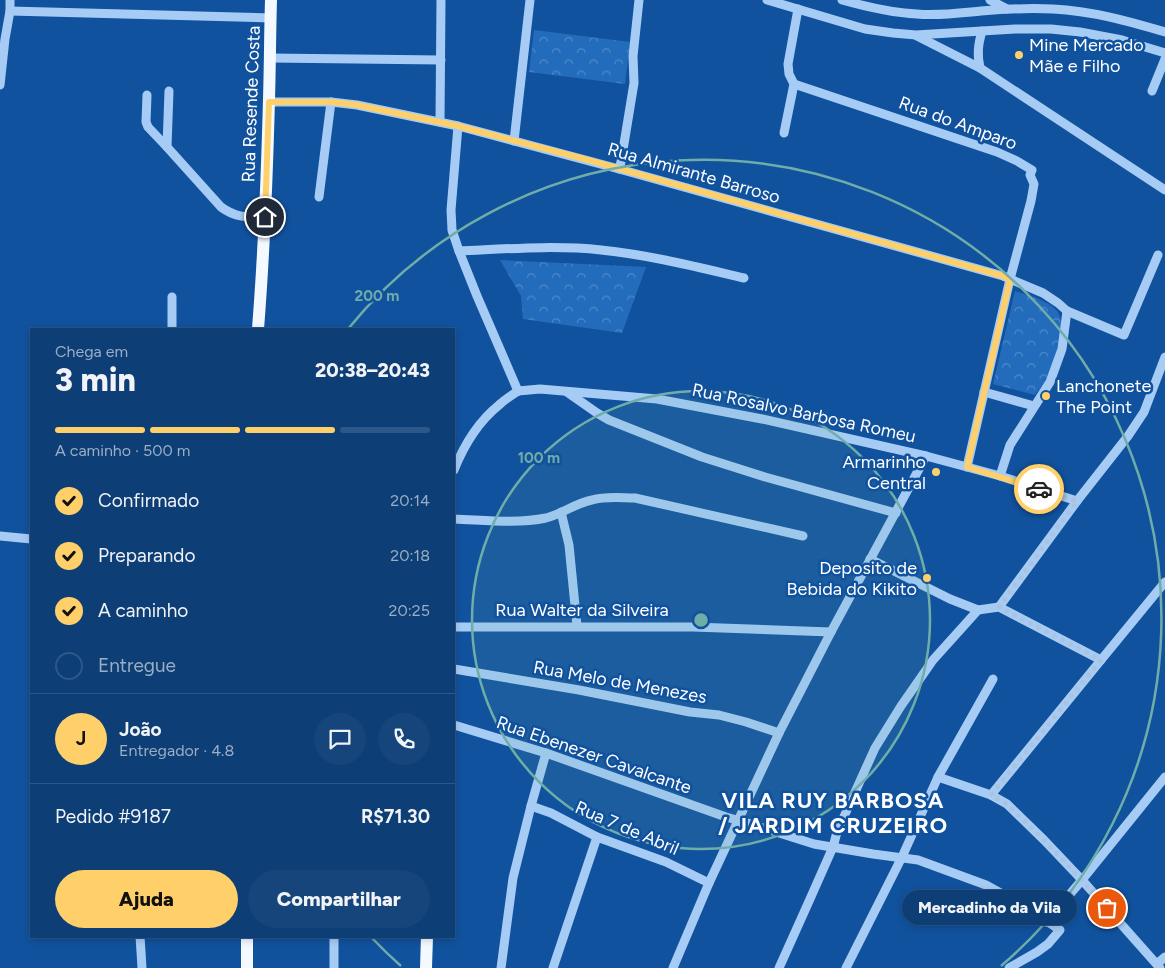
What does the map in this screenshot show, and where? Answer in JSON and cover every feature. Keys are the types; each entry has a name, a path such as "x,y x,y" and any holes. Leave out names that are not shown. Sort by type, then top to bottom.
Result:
{"main road":[{"name":"Rua Resende Costa","path":"258,328 265,217 271,0"},
{"path":"247,938 247,968"},
{"path":"426,968 427,938"}],"street":[{"path":"0,85 3,39 10,11 10,0"},
{"path":"440,122 441,0"},
{"path":"514,141 530,0"},
{"path":"619,169 622,162 634,83 633,56 639,0"},
{"path":"768,0 866,29 916,36 1015,29 1051,30 1080,32 1122,40 1165,53"},
{"path":"842,0 871,8 918,15 1053,9 1084,12 1128,21 1165,32"},
{"path":"990,0 1007,10"},
{"path":"784,133 794,84 789,74 788,64 798,9"},
{"path":"10,11 270,18"},
{"path":"980,68 978,45 982,31"},
{"path":"916,36 980,68 1165,190"},
{"path":"270,58 441,60"},
{"path":"1152,91 1165,59"},
{"name":"Rua do Amparo","path":"794,84 997,152 1032,170 1030,174 1034,184 1031,201 1010,280"},
{"path":"167,147 169,91"},
{"path":"147,95 146,122 148,128 221,207 229,213 241,216 265,217"},
{"name":"Rua Almirante Barroso","path":"269,102 331,102 357,105 458,126 619,169 1003,276 1043,293 1067,311 1124,336 1158,255"},
{"path":"319,197 331,102"},
{"path":"455,467 469,439 486,417 499,404 518,391 477,296 452,230 458,126"},
{"path":"459,251 553,247 600,250 658,258 744,278"},
{"path":"967,467 1010,280"},
{"path":"172,297 172,328"},
{"path":"1000,476 1010,445 1050,382 1062,349 1067,311"},
{"path":"999,607 1144,412 1165,357"},
{"name":"Rua Rosalvo Barbosa Romeu","path":"518,391 540,389 657,399 762,419 926,456 1000,476 1077,501"},
{"path":"565,391 609,420 702,458 896,513"},
{"path":"984,392 1034,406"},
{"path":"673,968 709,882 778,733 926,456"},
{"path":"455,519 528,520 547,517 593,500 635,498 803,536"},
{"path":"561,512 569,545 577,626"},
{"path":"0,536 30,539"},
{"path":"870,559 950,599 978,610 999,607 1101,660"},
{"path":"991,795 1165,582"},
{"path":"779,968 875,748 901,706 934,660 978,610"},
{"name":"Rua Walter da Silveira","path":"455,627 693,627 831,632"},
{"name":"Rua Melo de Menezes","path":"455,669 719,716 746,722 778,733"},
{"path":"846,968 902,857 938,777 993,680"},
{"name":"Rua Ebenezer Cavalcante","path":"455,725 546,753 738,821 814,844 918,860 986,885 1060,930 1048,944 1009,968"},
{"path":"501,968 513,878 546,753"},
{"path":"1046,922 1165,776"},
{"path":"938,777 991,795 1007,804 1082,880 1159,966 1165,957"},
{"name":"Rua 7 de Abril","path":"531,806 551,813 597,837 666,862 709,882"},
{"path":"553,968 597,837"},
{"path":"140,938 142,968"},
{"path":"334,938 334,968"}],"green space":[{"path":"534,30 630,42 625,84 529,72"},
{"path":"500,260 646,267 622,333 523,319 521,296"},
{"path":"1015,291 1048,304 1057,311 1060,317 1059,345 1056,355 1044,383 1035,395 993,384"}],"way so far":[{"path":"1039,489 1077,501 999,607 1101,660 991,795 1007,804 1044,840 1107,908"}],"place":[{"name":"Mine Mercado Mãe e Filho","path":"1019,55"},
{"name":"Lanchonete The Point","path":"1046,396"},
{"name":"Armarinho Central","path":"936,472"},
{"name":"Deposito de Bebida do Kikito","path":"927,578"},
{"name":"Mercadinho da Vila","path":"1107,908"}],"district":[{"name":"VILA RUY BARBOSA / JARDIM CRUZEIRO","path":"833,812"}],"route":[{"path":"265,217 269,102 331,102 357,105 485,133 1003,276 1010,280 967,467 1039,489"}]}
